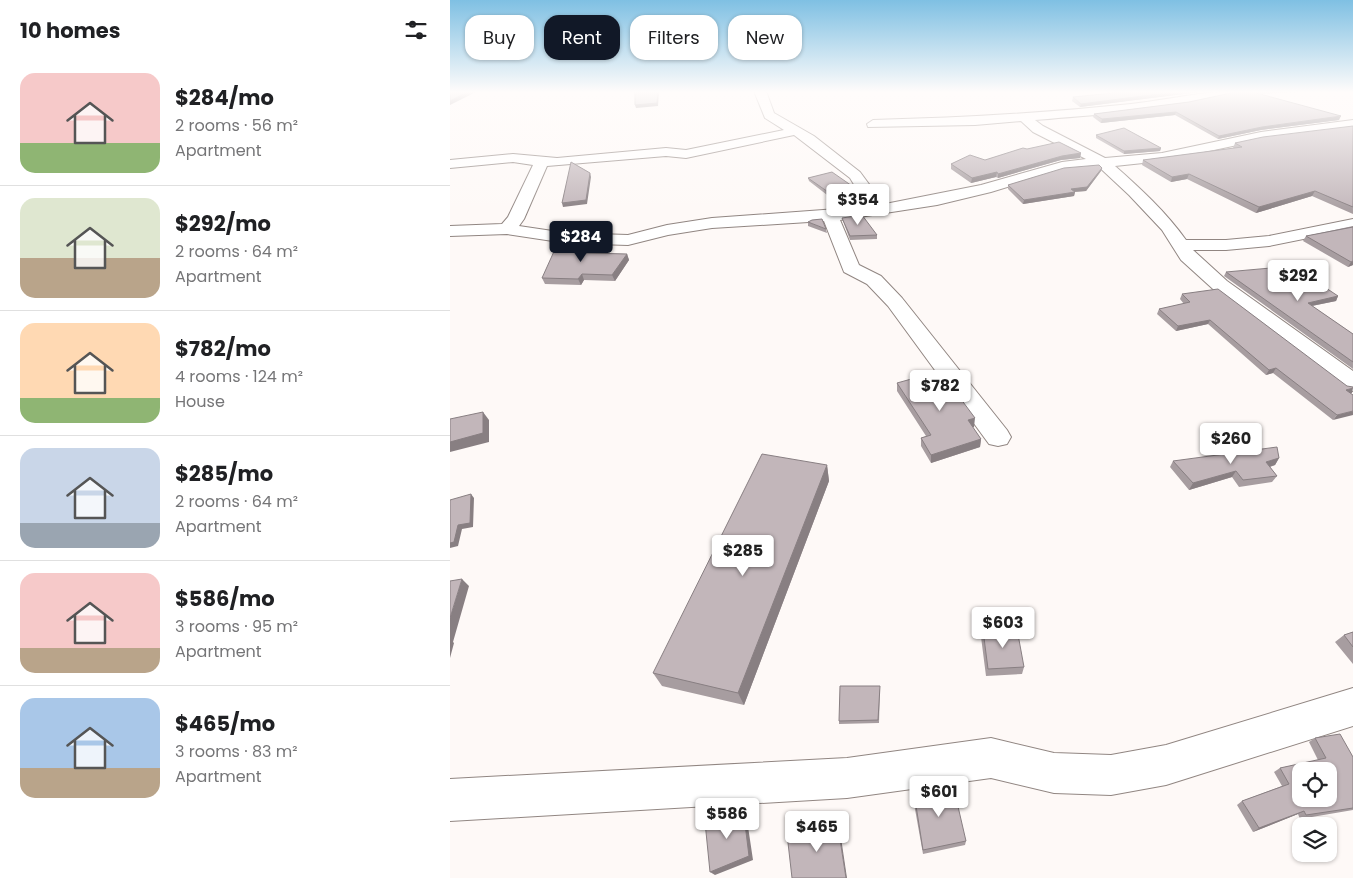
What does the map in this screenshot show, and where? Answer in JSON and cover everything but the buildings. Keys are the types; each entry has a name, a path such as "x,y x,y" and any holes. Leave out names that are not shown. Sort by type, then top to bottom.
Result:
{"street":[{"path":"450,164 513,158 542,162 619,158 666,152 686,154 791,132"},
{"path":"797,132 820,147 855,176 866,191 874,211"},
{"path":"1044,132 1102,162 1168,227 1188,256 1220,285 1353,382"},
{"path":"450,230 508,229 566,238 628,240 667,230 712,223 830,216 874,211 985,189 1062,166 1162,156 1261,136 1292,132"},
{"path":"508,229 516,219 542,162"},
{"path":"830,216 851,268 874,280 895,302 998,437"},
{"path":"1181,245 1226,245 1269,241 1353,224"},
{"path":"450,800 847,778 991,758 1054,772 1111,775 1166,765 1353,707"}]}
